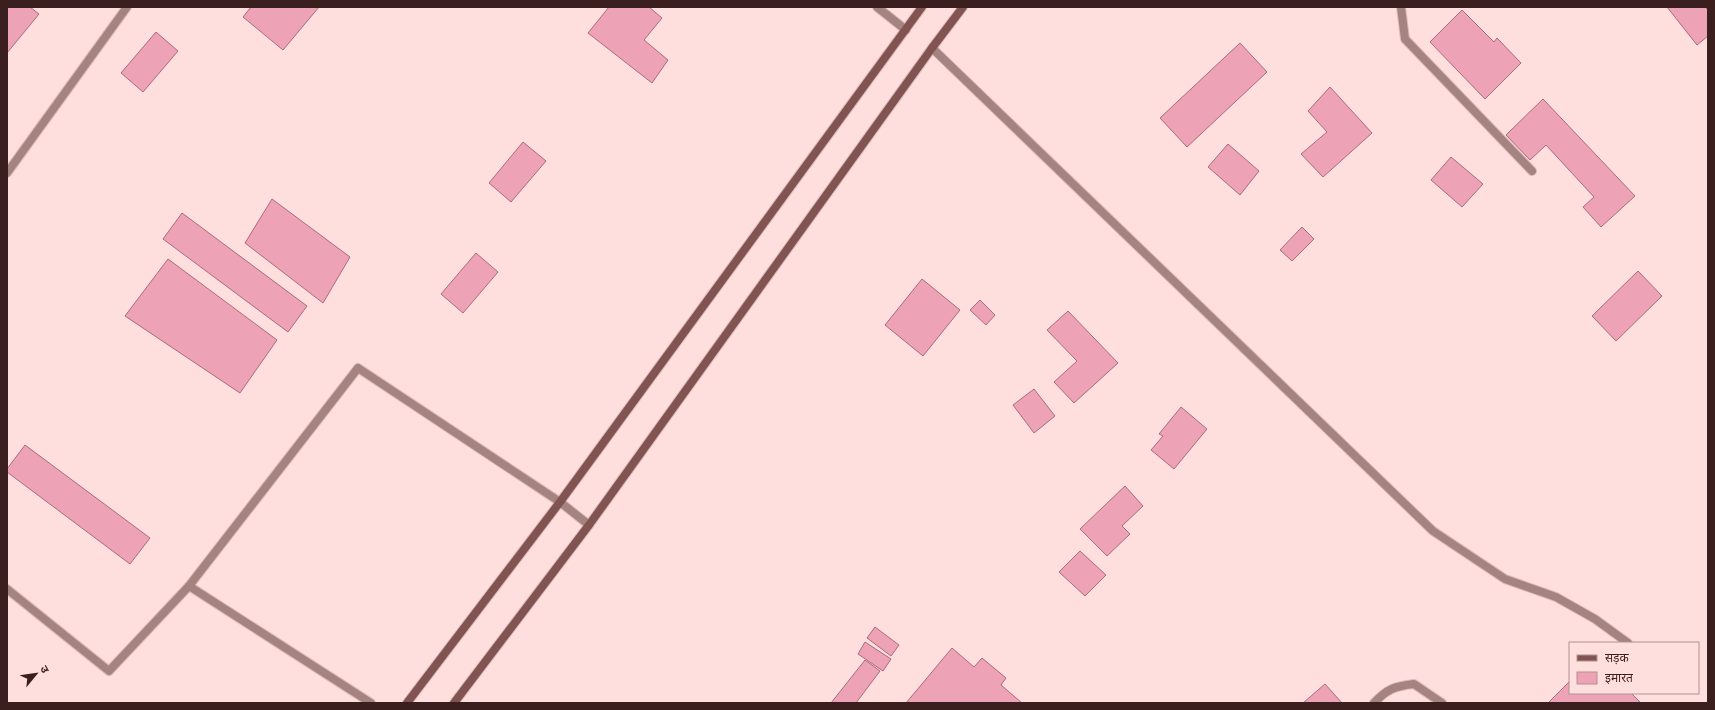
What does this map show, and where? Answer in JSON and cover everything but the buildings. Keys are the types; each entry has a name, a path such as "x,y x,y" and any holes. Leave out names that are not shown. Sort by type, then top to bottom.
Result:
{"street":[{"path":"7,173 127,7"},
{"path":"877,7 906,30"},
{"path":"407,703 560,502 922,7"},
{"path":"454,703 589,525 963,7"},
{"path":"1401,7 1405,39 1532,171"},
{"path":"932,48 1433,531 1505,579 1556,597 1595,619 1627,642"},
{"path":"7,589 109,671 189,586 358,368 560,502 589,525"},
{"path":"189,586 371,703"},
{"path":"1374,703 1383,694 1398,686 1414,684 1442,703"}]}
